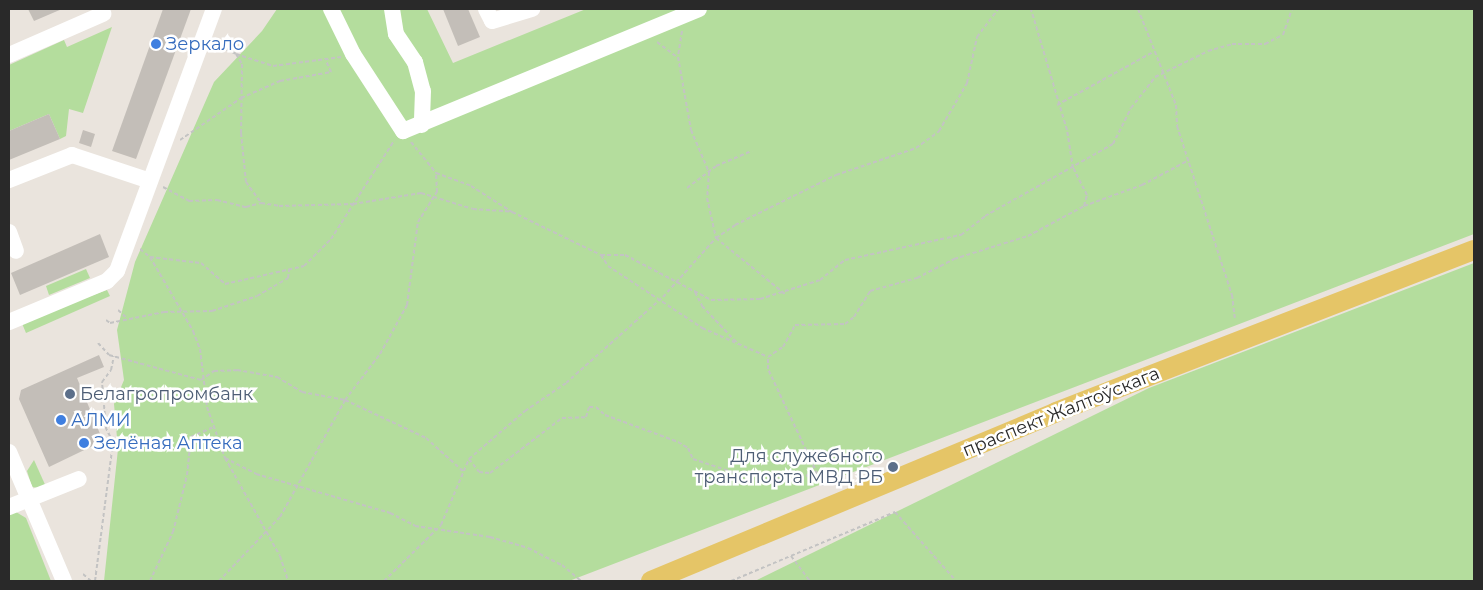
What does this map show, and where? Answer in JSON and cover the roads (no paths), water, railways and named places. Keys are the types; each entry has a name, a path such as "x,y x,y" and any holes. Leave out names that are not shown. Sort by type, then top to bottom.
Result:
{"main road":[{"name":"праспект Жалтоўскага","path":"651,581 1056,412 1474,250"}],"street":[{"path":"9,322 108,281 117,271 214,9"},
{"path":"331,9 352,54 403,131 422,125 699,9"},
{"path":"392,9 396,34 415,62 423,90 422,125"},
{"path":"486,9 492,21 532,9"},
{"path":"9,55 103,14"},
{"path":"9,180 72,155 150,181"},
{"path":"9,232 16,251"},
{"path":"9,452 64,581"},
{"path":"9,507 79,479"}],"place":[{"name":"Зеркало","path":"156,44"},
{"name":"Белагропромбанк","path":"70,394"},
{"name":"АЛМИ","path":"61,420"},
{"name":"Зелёная Аптека","path":"84,443"},
{"name":"Для служебного транспорта МВД РБ","path":"893,467"}]}
